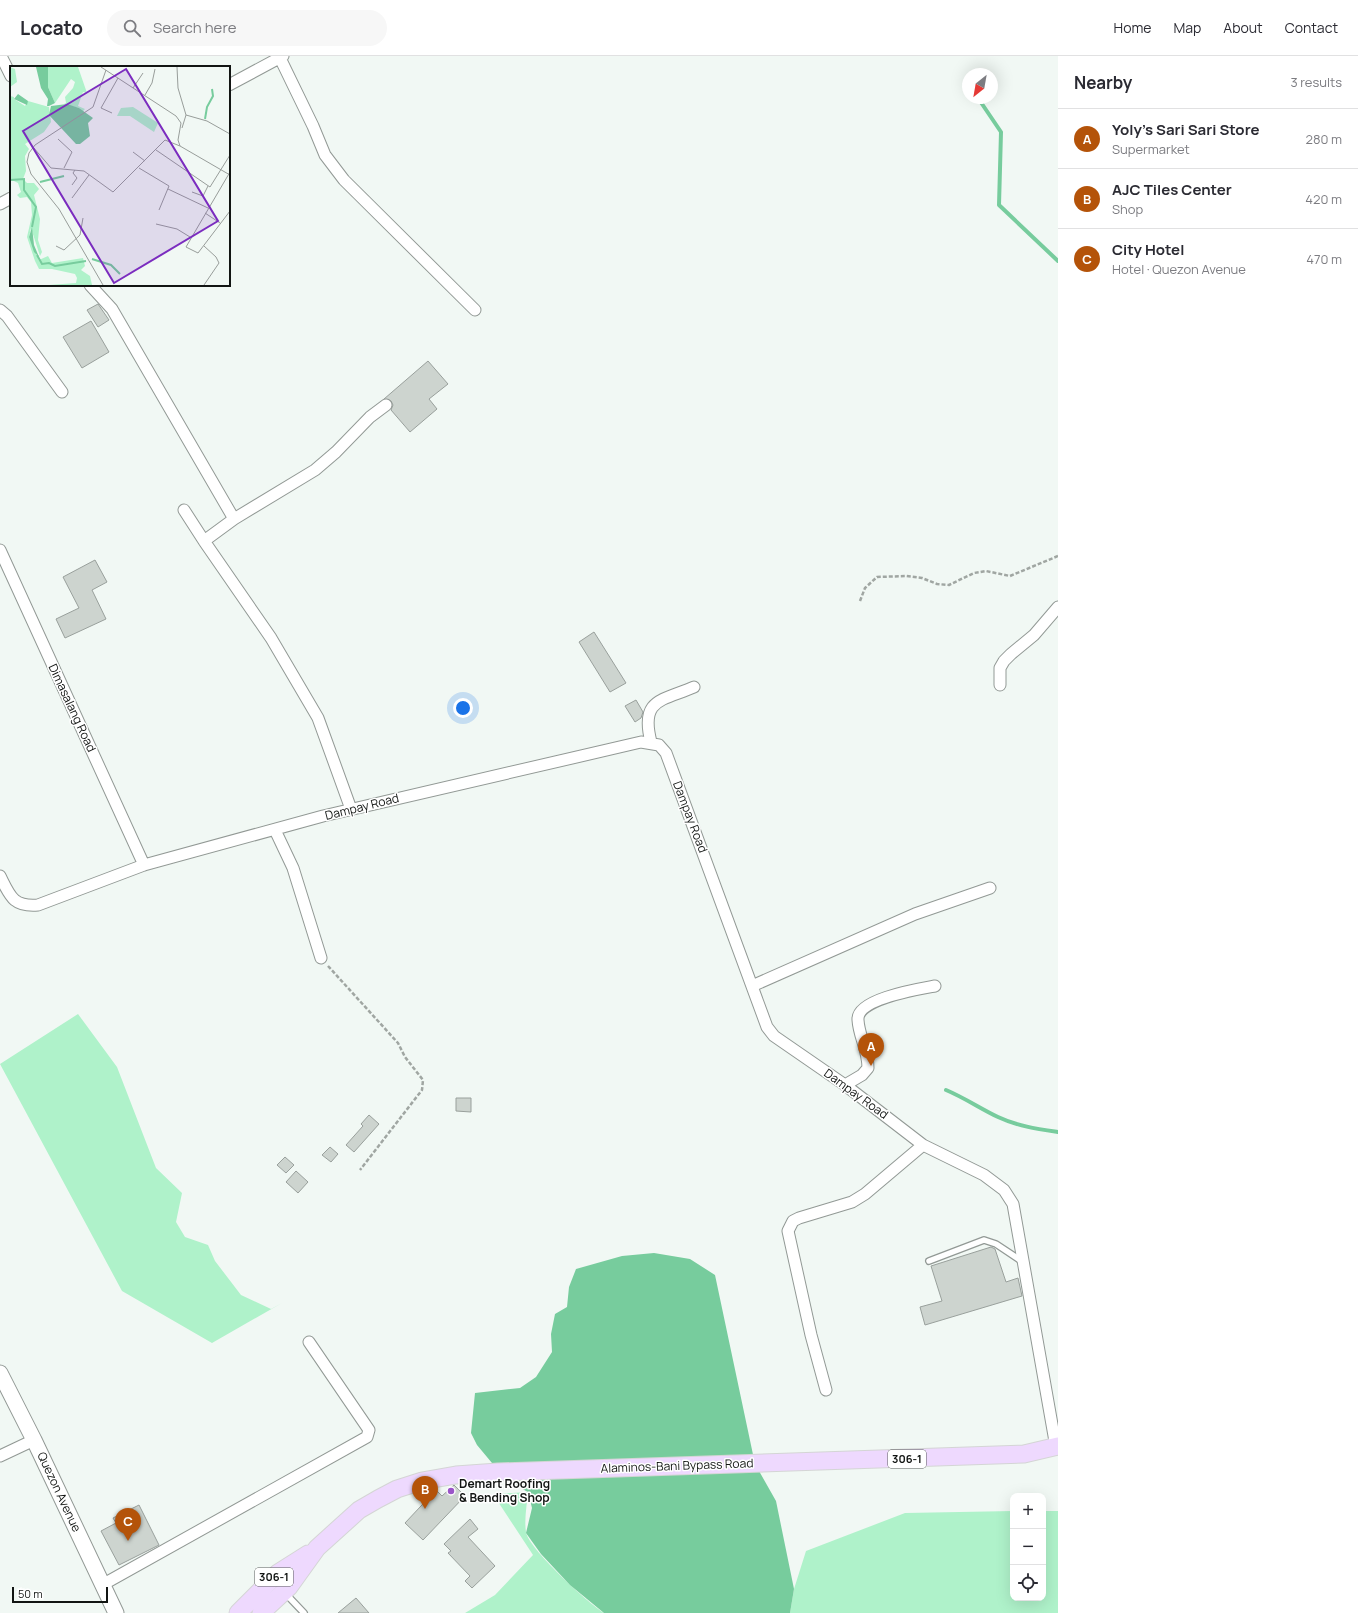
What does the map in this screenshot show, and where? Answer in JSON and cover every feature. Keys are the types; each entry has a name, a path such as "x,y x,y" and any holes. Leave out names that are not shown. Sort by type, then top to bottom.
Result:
{"main road":[{"name":"Quezon Avenue","path":"0,1373 34,1440 116,1613"},
{"name":"Alaminos-Bani Bypass Road","path":"238,1613 278,1573 317,1548 359,1510 397,1489 422,1481 456,1475 498,1472 1024,1454 1057,1447"},
{"name":"Alaminos-Bani Bypass Road","path":"262,1613 284,1591 317,1548"}],"street":[{"path":"1,56 10,74"},
{"path":"230,84 281,57 325,155 344,180 475,310"},
{"path":"0,204 10,199"},
{"path":"91,286 112,309 234,519"},
{"path":"0,310 8,316 62,392"},
{"path":"204,541 234,519 315,470 336,452 370,417 386,405"},
{"path":"184,510 271,638 318,718 351,809"},
{"name":"Dimasalang Road","path":"0,550 144,865"},
{"path":"1000,685 1000,668 1004,661 1034,635 1058,607"},
{"path":"651,742 648,714 652,706 694,687"},
{"name":"Dampay Road","path":"0,876 11,897 18,903 28,906 38,905 144,865 351,809 641,742 651,742 660,745 666,753 752,986 768,1027 774,1036 845,1085 923,1145 984,1175 1004,1190 1013,1204 1057,1447"},
{"path":"275,830 293,868 321,958"},
{"path":"752,986 915,914 990,888"},
{"path":"845,1085 862,1075 868,1068 867,1051 859,1029 857,1017 860,1010 867,1005 896,995 936,986"},
{"path":"826,1390 811,1336 788,1230 793,1221 798,1218 852,1202 859,1198 923,1145"},
{"path":"102,1585 367,1437 369,1430 309,1342"},
{"path":"0,1456 34,1440"}],"lane":[{"path":"929,1261 984,1240 996,1244 1024,1263"},
{"path":"284,1591 304,1613"}],"path":[{"path":"860,601 865,588 878,577 906,576 922,578 937,584 949,585 974,572 986,571 1010,576 1058,556"},
{"path":"321,958 398,1043 405,1057 423,1080 422,1090 360,1170"}],"shaded area":[{"path":"78,1014 117,1067 156,1168 182,1193 176,1222 185,1237 208,1245 215,1261 241,1295 271,1309 282,1303 212,1343 122,1291 0,1064"},
{"path":"654,1253 690,1259 715,1275 755,1464 776,1501 794,1589 790,1613 604,1613 570,1585 541,1554 526,1533 532,1508 528,1492 507,1481 477,1445 471,1433 475,1393 520,1388 536,1377 552,1352 551,1334 555,1314 567,1307 569,1287 576,1269 622,1256"},
{"path":"528,1492 525,1522 529,1540 560,1575 604,1613 465,1613 495,1595 533,1555 493,1494"},
{"path":"1010,1511 1010,1601 1046,1601 1046,1511 1058,1511 1058,1613 790,1613 794,1589 806,1551 905,1513"}],"building":[{"path":"98,304 109,320 98,327 87,310"},
{"path":"91,321 109,352 82,368 63,337"},
{"path":"428,361 448,384 429,399 437,409 410,432 391,410 393,405 391,401 384,399"},
{"path":"95,560 107,582 92,590 106,619 65,638 56,619 79,608 63,577"},
{"path":"594,632 626,683 610,692 579,642"},
{"path":"636,700 643,712 641,718 635,722 625,706"},
{"path":"456,1098 471,1098 471,1112 456,1111"},
{"path":"369,1115 379,1124 354,1152 346,1145 363,1126 361,1124"},
{"path":"330,1147 338,1154 331,1162 322,1155"},
{"path":"285,1157 294,1165 286,1173 277,1165"},
{"path":"296,1171 308,1182 298,1193 286,1182"},
{"path":"991,1247 995,1249 1006,1282 1018,1278 1022,1296 925,1325 920,1307 942,1301 931,1266"},
{"path":"454,1485 465,1496 423,1540 405,1523 436,1490 442,1496"},
{"path":"139,1505 159,1545 119,1565 101,1531 116,1523 113,1518"},
{"path":"470,1519 478,1529 468,1537 495,1566 472,1588 465,1581 470,1576 448,1553 451,1551 444,1544"},
{"path":"356,1598 369,1613 338,1613"}],"waterway":[{"path":"982,104 1001,132 999,205 1058,261"},
{"path":"946,1090 1005,1120 1028,1127 1058,1132"}],"place":[{"name":"Yoly's Sari Sari Store","path":"871,1066"},
{"name":"Demart Roofing & Bending Shop","path":"451,1491"},
{"name":"AJC Tiles Center","path":"425,1509"},
{"name":"City Hotel","path":"128,1541"}]}
